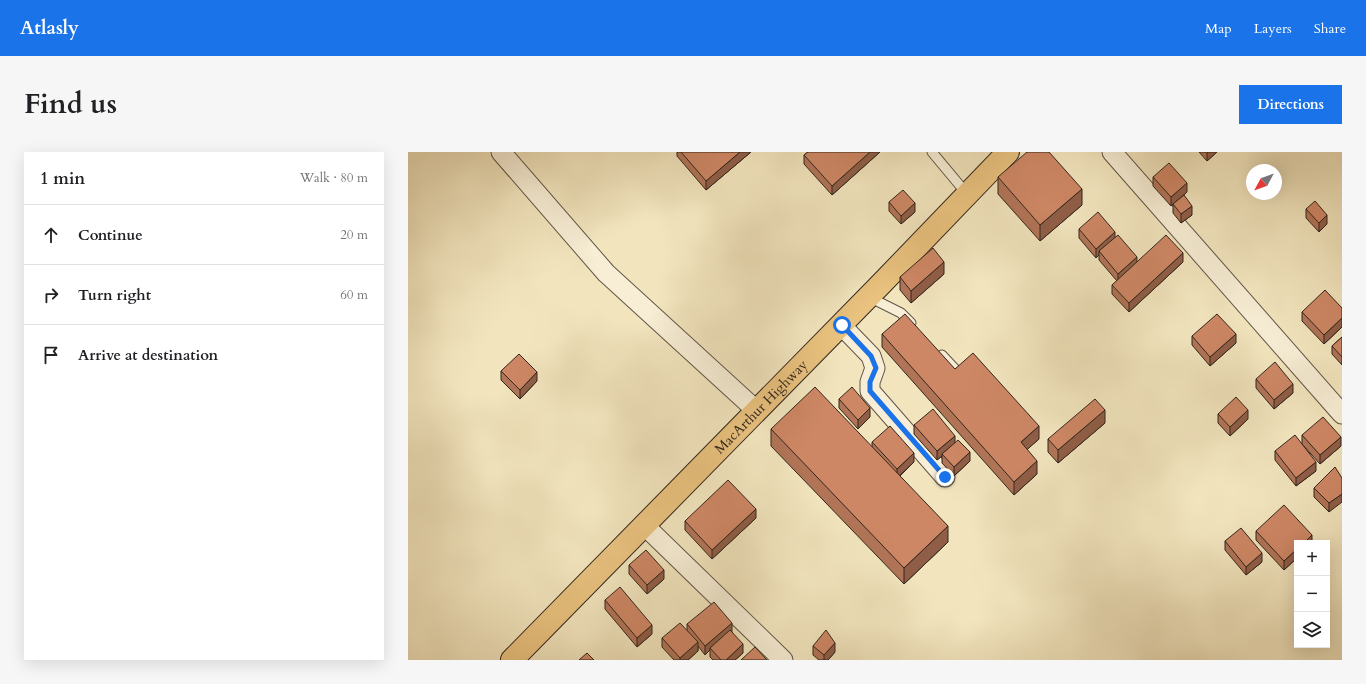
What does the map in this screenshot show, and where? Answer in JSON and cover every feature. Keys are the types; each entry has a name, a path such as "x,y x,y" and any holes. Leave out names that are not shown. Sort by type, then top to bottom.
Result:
{"highway":[{"name":"MacArthur Highway","path":"512,660 842,325 1008,152"}],"street":[{"path":"501,152 606,273 757,411"},
{"path":"1112,152 1342,414"},
{"path":"842,325 871,356 876,368 870,382 870,391 945,477"},
{"path":"644,525 783,660"}],"lane":[{"path":"932,152 967,194"},
{"path":"869,297 901,312 917,330"},
{"path":"934,347 956,370"}],"building":[{"path":"681,152 740,152 706,181"},
{"path":"808,152 870,152 832,186 804,155"},
{"path":"1027,152 1049,152 1082,189 1040,225 998,177"},
{"path":"1169,163 1187,183 1171,197 1153,177"},
{"path":"903,190 915,203 901,216 889,202"},
{"path":"1184,195 1192,206 1181,214 1173,204"},
{"path":"1315,201 1327,215 1319,223 1306,209"},
{"path":"1098,212 1115,232 1096,249 1079,229"},
{"path":"1118,235 1137,257 1118,274 1099,251"},
{"path":"1166,235 1183,253 1129,303 1112,285"},
{"path":"933,248 944,262 911,291 900,277"},
{"path":"1325,290 1342,308 1342,318 1324,335 1302,312"},
{"path":"905,314 955,369 973,353 1039,426 1021,442 1037,461 1014,482 882,334"},
{"path":"1217,314 1236,334 1210,357 1192,336"},
{"path":"1342,337 1342,357 1332,346"},
{"path":"519,354 537,372 520,390 501,371"},
{"path":"1275,362 1293,384 1274,400 1256,379"},
{"path":"815,387 948,526 904,568 771,429"},
{"path":"852,387 870,408 858,420 839,399"},
{"path":"1236,397 1248,410 1230,427 1218,414"},
{"path":"1095,399 1105,410 1058,450 1048,439"},
{"path":"933,409 955,436 937,451 914,425"},
{"path":"1323,417 1341,437 1320,455 1302,435"},
{"path":"890,426 914,453 897,469 872,442"},
{"path":"1295,435 1316,462 1296,478 1275,451"},
{"path":"958,440 970,452 954,467 942,454"},
{"path":"1335,467 1342,478 1342,494 1329,503 1314,488"},
{"path":"728,480 756,509 712,550 685,521"},
{"path":"1284,505 1312,535 1307,540 1294,540 1294,552 1284,561 1256,531"},
{"path":"1241,528 1262,553 1246,567 1225,541"},
{"path":"646,550 664,570 647,585 629,565"},
{"path":"620,587 652,625 637,638 605,600"},
{"path":"714,602 732,623 705,646 687,624"},
{"path":"680,623 698,642 680,658 662,638"},
{"path":"730,630 743,644 726,660 721,660 710,648"},
{"path":"826,630 835,643 824,655 813,646"},
{"path":"755,647 767,660 741,660"},
{"path":"587,653 594,660 579,660"}],"route":[{"path":"842,325 871,356 876,368 870,382 870,391 945,477"}]}
